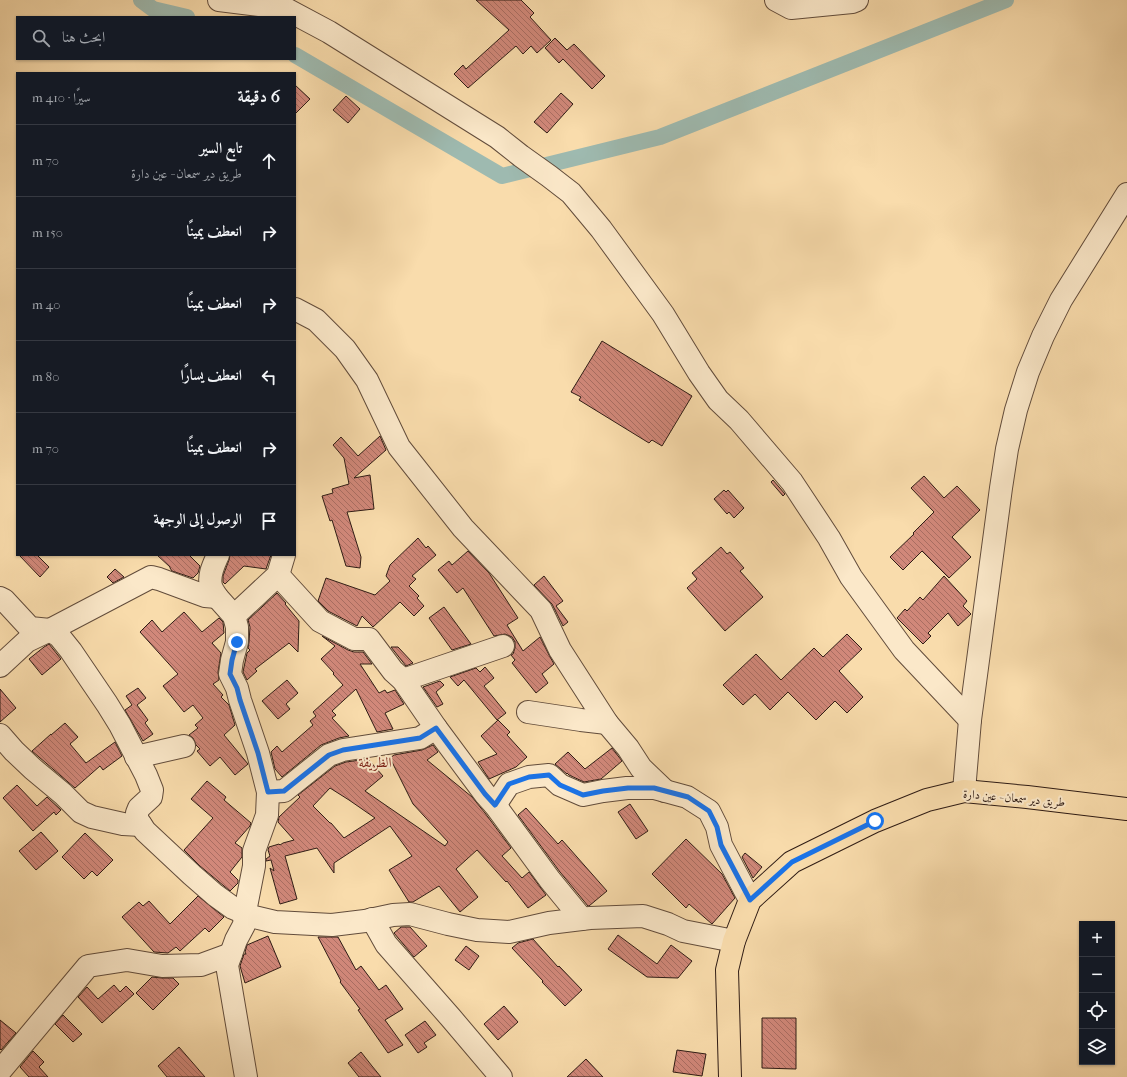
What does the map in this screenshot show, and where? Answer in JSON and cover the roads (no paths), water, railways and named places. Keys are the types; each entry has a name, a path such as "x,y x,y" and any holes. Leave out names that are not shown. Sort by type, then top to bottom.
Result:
{"main road":[{"name":"طريق دير سمعان - عين دارة","path":"730,1077 728,970 734,941 750,900 792,862 875,821 928,800 964,791 1027,797 1127,810"}],"street":[{"path":"219,0 279,4 329,32 497,137 549,176 570,194 601,229 663,314 699,373 718,400 739,420 792,482 829,538 851,577 904,650 970,720"},
{"path":"776,0 791,8 852,2 857,0"},
{"path":"964,791 970,720 1001,488 1007,448 1016,410 1028,372 1043,336 1061,300 1127,194"},
{"path":"296,310 316,320 345,349 367,380 399,447 464,528 541,610 560,650 607,723 628,748 641,768 665,791"},
{"path":"218,556 212,568 210,579 211,587 217,598 234,616 237,627 237,642 230,674 237,688 258,753 268,792 267,815 254,851 254,866 245,912 244,926 236,940 227,965 246,1077"},
{"path":"234,616 281,565 320,621 354,639 369,639 389,665 403,680 436,728 485,794 495,805 550,880 582,919"},
{"path":"0,666 27,641 151,577 205,596 217,598"},
{"path":"0,598 4,600 30,628 50,630 58,636 70,651 120,725 146,775 152,790 151,798 139,808 137,819 157,842 215,895 233,908 275,922 332,925 393,915 410,914 477,930 509,932 549,923 582,919 643,916 668,924 683,931 734,941"},
{"path":"403,680 503,646"},
{"path":"528,712 607,723"},
{"path":"268,792 284,791 329,755 343,750 420,738 436,728"},
{"path":"0,735 14,751 81,812 123,824 141,825"},
{"path":"136,757 184,746"},
{"path":"495,805 509,784 529,777 549,775 560,785 583,795 628,788 654,788 688,797 709,811 717,827 721,845 750,900"},
{"path":"372,919 386,944 501,1077"},
{"path":"0,1071 88,966 127,960 162,966 201,965 231,954"}],"waterway":[{"path":"141,0 153,9 183,16"},
{"path":"296,56 502,176 660,137 1006,0"}],"district":[{"name":"الظريفة","path":"375,762"}]}
